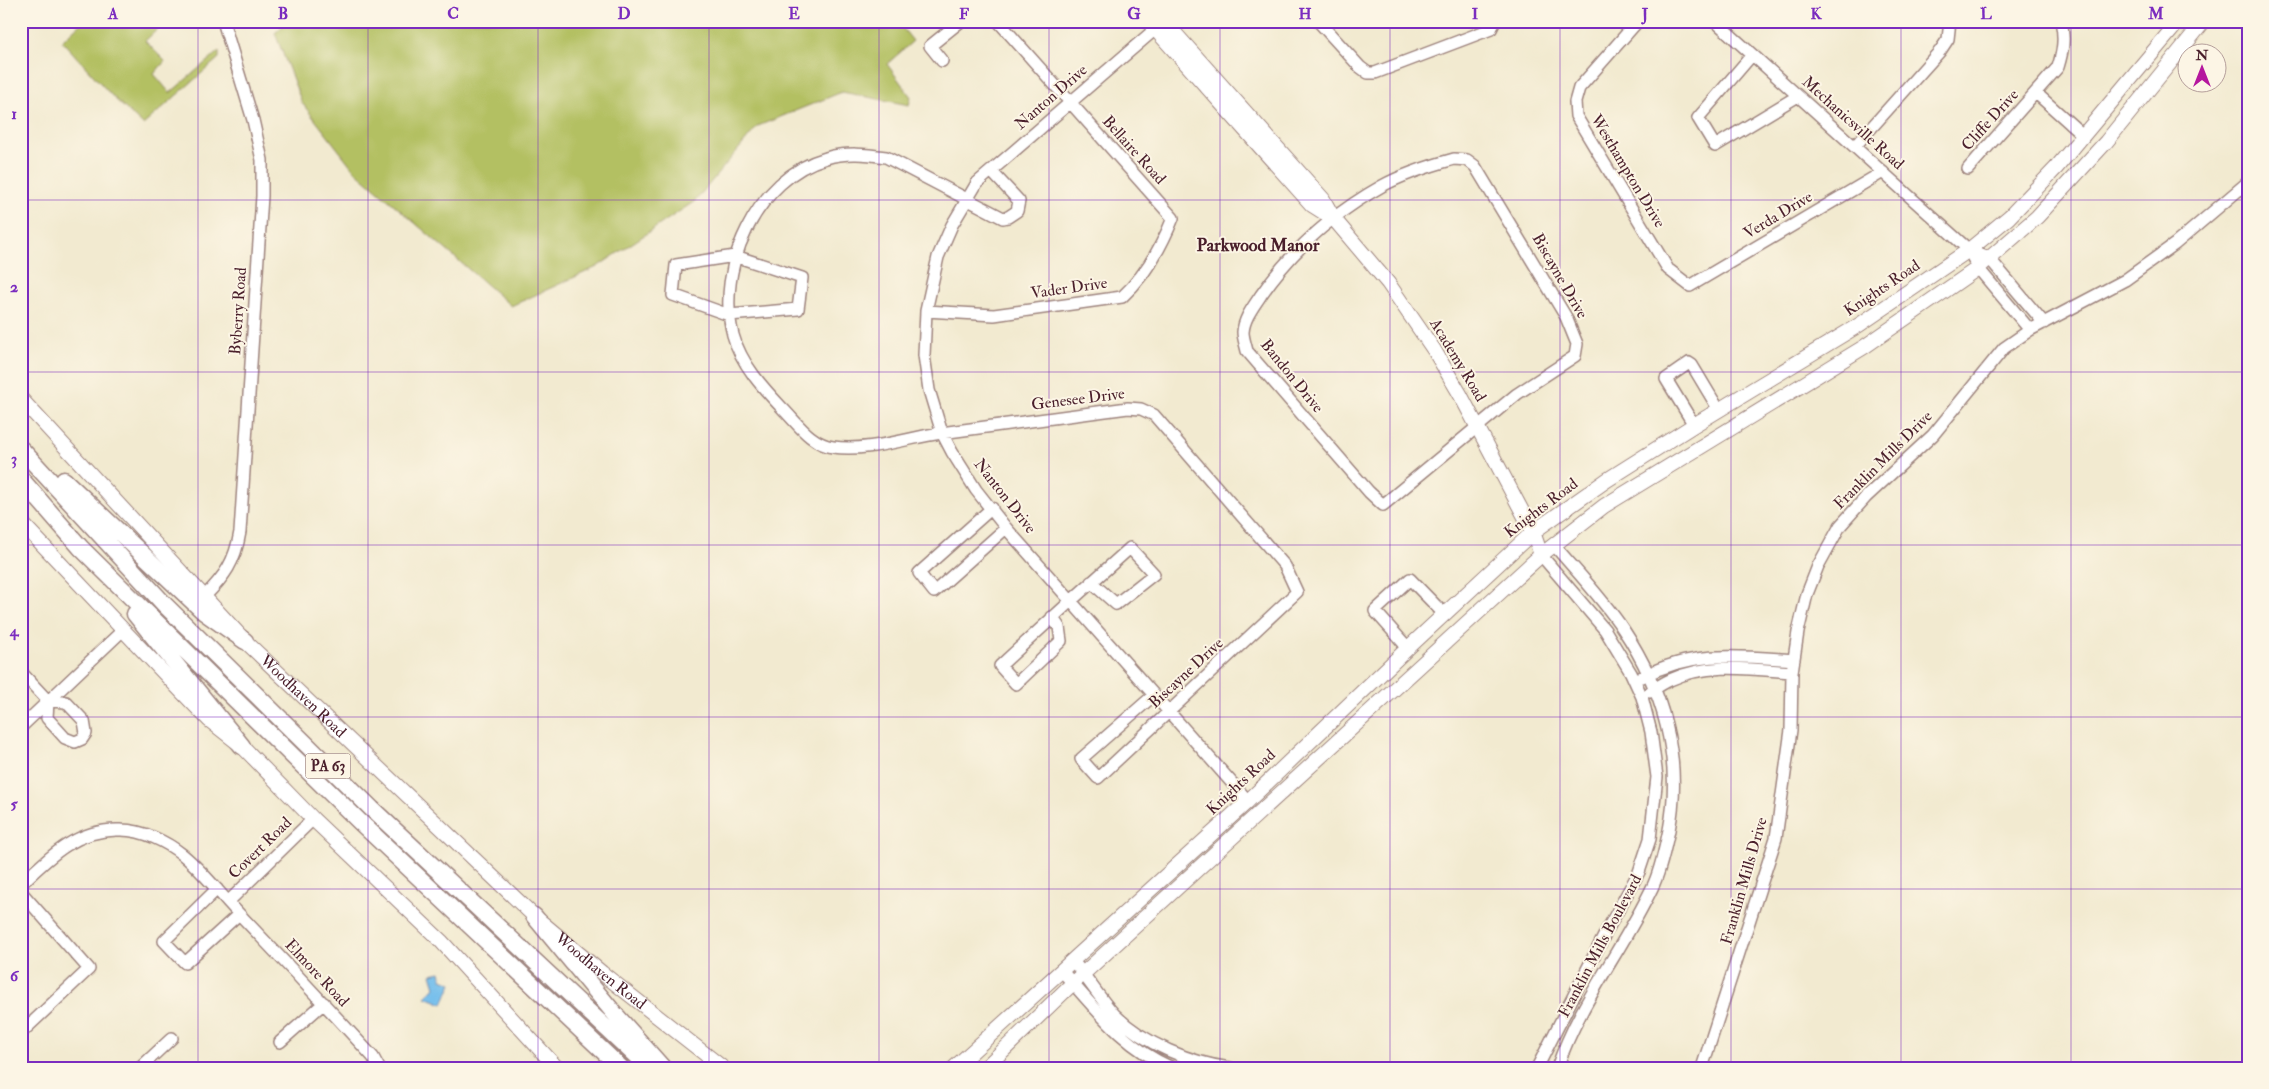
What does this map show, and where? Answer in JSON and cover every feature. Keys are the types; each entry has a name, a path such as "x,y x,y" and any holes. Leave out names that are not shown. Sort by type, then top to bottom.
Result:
{"highway":[{"path":"21,439 204,612 245,641"},
{"name":"Woodhaven Road","path":"21,449 165,606 372,809 649,1068"},
{"name":"PA 63","path":"21,479 81,548 360,822 621,1068"},
{"path":"81,548 242,746"},
{"path":"534,916 614,1013 663,1068"}],"main road":[{"name":"Knights Road","path":"954,1068 1248,801 1533,532 1607,480 1859,325 1970,250 2009,217 2088,132 2179,21"},
{"path":"985,1068 1073,983 1541,555 1604,506 1864,347 1978,268 2037,217 2107,140 2204,21"},
{"name":"Academy Road","path":"1159,23 1323,199 1334,219 1378,270 1410,313 1442,363 1477,427 1533,532 1541,555"},
{"path":"2088,132 2107,140"},
{"name":"Woodhaven Road","path":"21,399 245,641 534,916 602,973 722,1068"},
{"path":"1719,410 1730,429"},
{"path":"21,522 122,631 209,720 242,746 313,819 446,947 557,1068"},
{"path":"1533,532 1554,545"}],"street":[{"name":"Byberry Road","path":"204,597 230,568 237,550 240,532 262,196 262,160 253,120 223,21"},
{"path":"942,61 930,46 961,21"},
{"name":"Bellaire Road","path":"998,21 1172,218"},
{"path":"1318,21 1360,67 1368,73 1375,73 1491,30 1495,23"},
{"name":"Westhampton Drive","path":"1638,21 1579,88 1575,102 1576,116 1668,269 1690,286"},
{"path":"1855,146 1940,51 1948,39 1950,21"},
{"name":"Cliffe Drive","path":"1968,169 2058,67 2064,33 2061,21"},
{"name":"Nanton Drive","path":"1159,23 977,183 938,257 926,311 924,356 929,390 942,433 965,474 1006,528 1071,599 1248,801"},
{"name":"Mechanicsville Road","path":"1720,23 1752,55 1970,250"},
{"path":"1752,55 1698,118 1715,146 1798,96"},
{"name":"Cliffe Drive","path":"2036,93 2088,132"},
{"path":"729,315 729,293 735,256 748,226 769,197 782,183 807,166 826,158 854,154 886,157 968,198 1003,218 1008,217 1017,210 1019,201 990,171"},
{"name":"Bandon Drive","path":"1382,504 1369,492 1247,351 1243,333 1249,314 1275,275 1308,240 1350,206 1384,185 1425,167 1454,159 1468,160 1471,163"},
{"name":"Biscayne Drive","path":"1382,504 1517,394 1575,356 1577,344 1562,309 1476,166 1471,163"},
{"name":"Verda Drive","path":"1690,286 1883,172"},
{"name":"Franklin Mills Drive","path":"1702,1068 1776,838 1791,730 1793,666 1807,594 1818,566 1840,526 1866,497 1933,435 2004,348 2030,330 2125,280 2175,244 2248,182"},
{"name":"Vader Drive","path":"926,311 994,315 1122,297 1133,286 1156,255 1172,218"},
{"path":"1970,250 1989,258 2044,323"},
{"path":"1970,250 1978,268 2030,330"},
{"path":"735,256 802,278 798,309 729,315 673,295 676,266 735,256"},
{"name":"Genesee Drive","path":"729,315 734,336 745,362 772,396 811,438 834,447 855,448 942,433 1128,408 1141,409 1154,415 1285,566 1297,592 1293,595"},
{"path":"1694,425 1666,379 1689,364 1692,365 1719,410"},
{"path":"992,508 919,573 934,592 1006,528"},
{"name":"Franklin Mills Boulevard","path":"1554,545 1618,623 1656,688 1666,718 1674,763 1674,804 1666,845 1653,886 1588,999 1557,1068"},
{"path":"1052,617 1061,632 1061,641 1016,684 1000,666 1071,599 1130,548 1154,574 1116,604 1091,582"},
{"name":"Franklin Mills Boulevard","path":"1537,1068 1606,932 1639,872 1650,839 1656,777 1651,732 1642,697 1635,681 1605,630 1541,555"},
{"path":"1408,648 1375,611 1410,579 1444,614"},
{"name":"Biscayne Drive","path":"1154,695 1082,759 1098,778 1293,595"},
{"path":"21,727 122,631"},
{"path":"1635,681 1648,674 1688,660 1719,655 1793,666"},
{"path":"1642,697 1670,680 1696,672 1721,668 1793,666"},
{"path":"21,672 48,701"},
{"name":"Covert Road","path":"228,902 313,819"},
{"name":"Elmore Road","path":"21,884 54,853 71,841 94,833 121,830 145,834 166,843 183,855 217,889 373,1057 379,1068"},
{"name":"Covert Road","path":"217,889 164,941 185,963 239,914"},
{"path":"21,892 89,969 21,1033"},
{"path":"1072,960 1116,1015 1143,1036 1181,1055 1215,1066 1230,1068"},
{"path":"1061,970 1114,1030 1152,1059 1172,1068"},
{"path":"280,1042 324,1003"},
{"path":"140,1068 172,1038"}],"green space":[{"path":"83,21 166,21 145,41 165,61 154,74 170,93 219,51 219,58 143,125 113,97 62,41"},
{"path":"288,21 897,21 913,41 887,64 911,97 909,105 842,92 758,126 695,201 597,267 511,306 355,171 302,103 275,33"}],"water":[{"path":"440,972 442,979 452,983 443,1004 426,997 435,987 431,974"}],"district":[{"name":"Parkwood Manor","path":"1258,245"}]}
